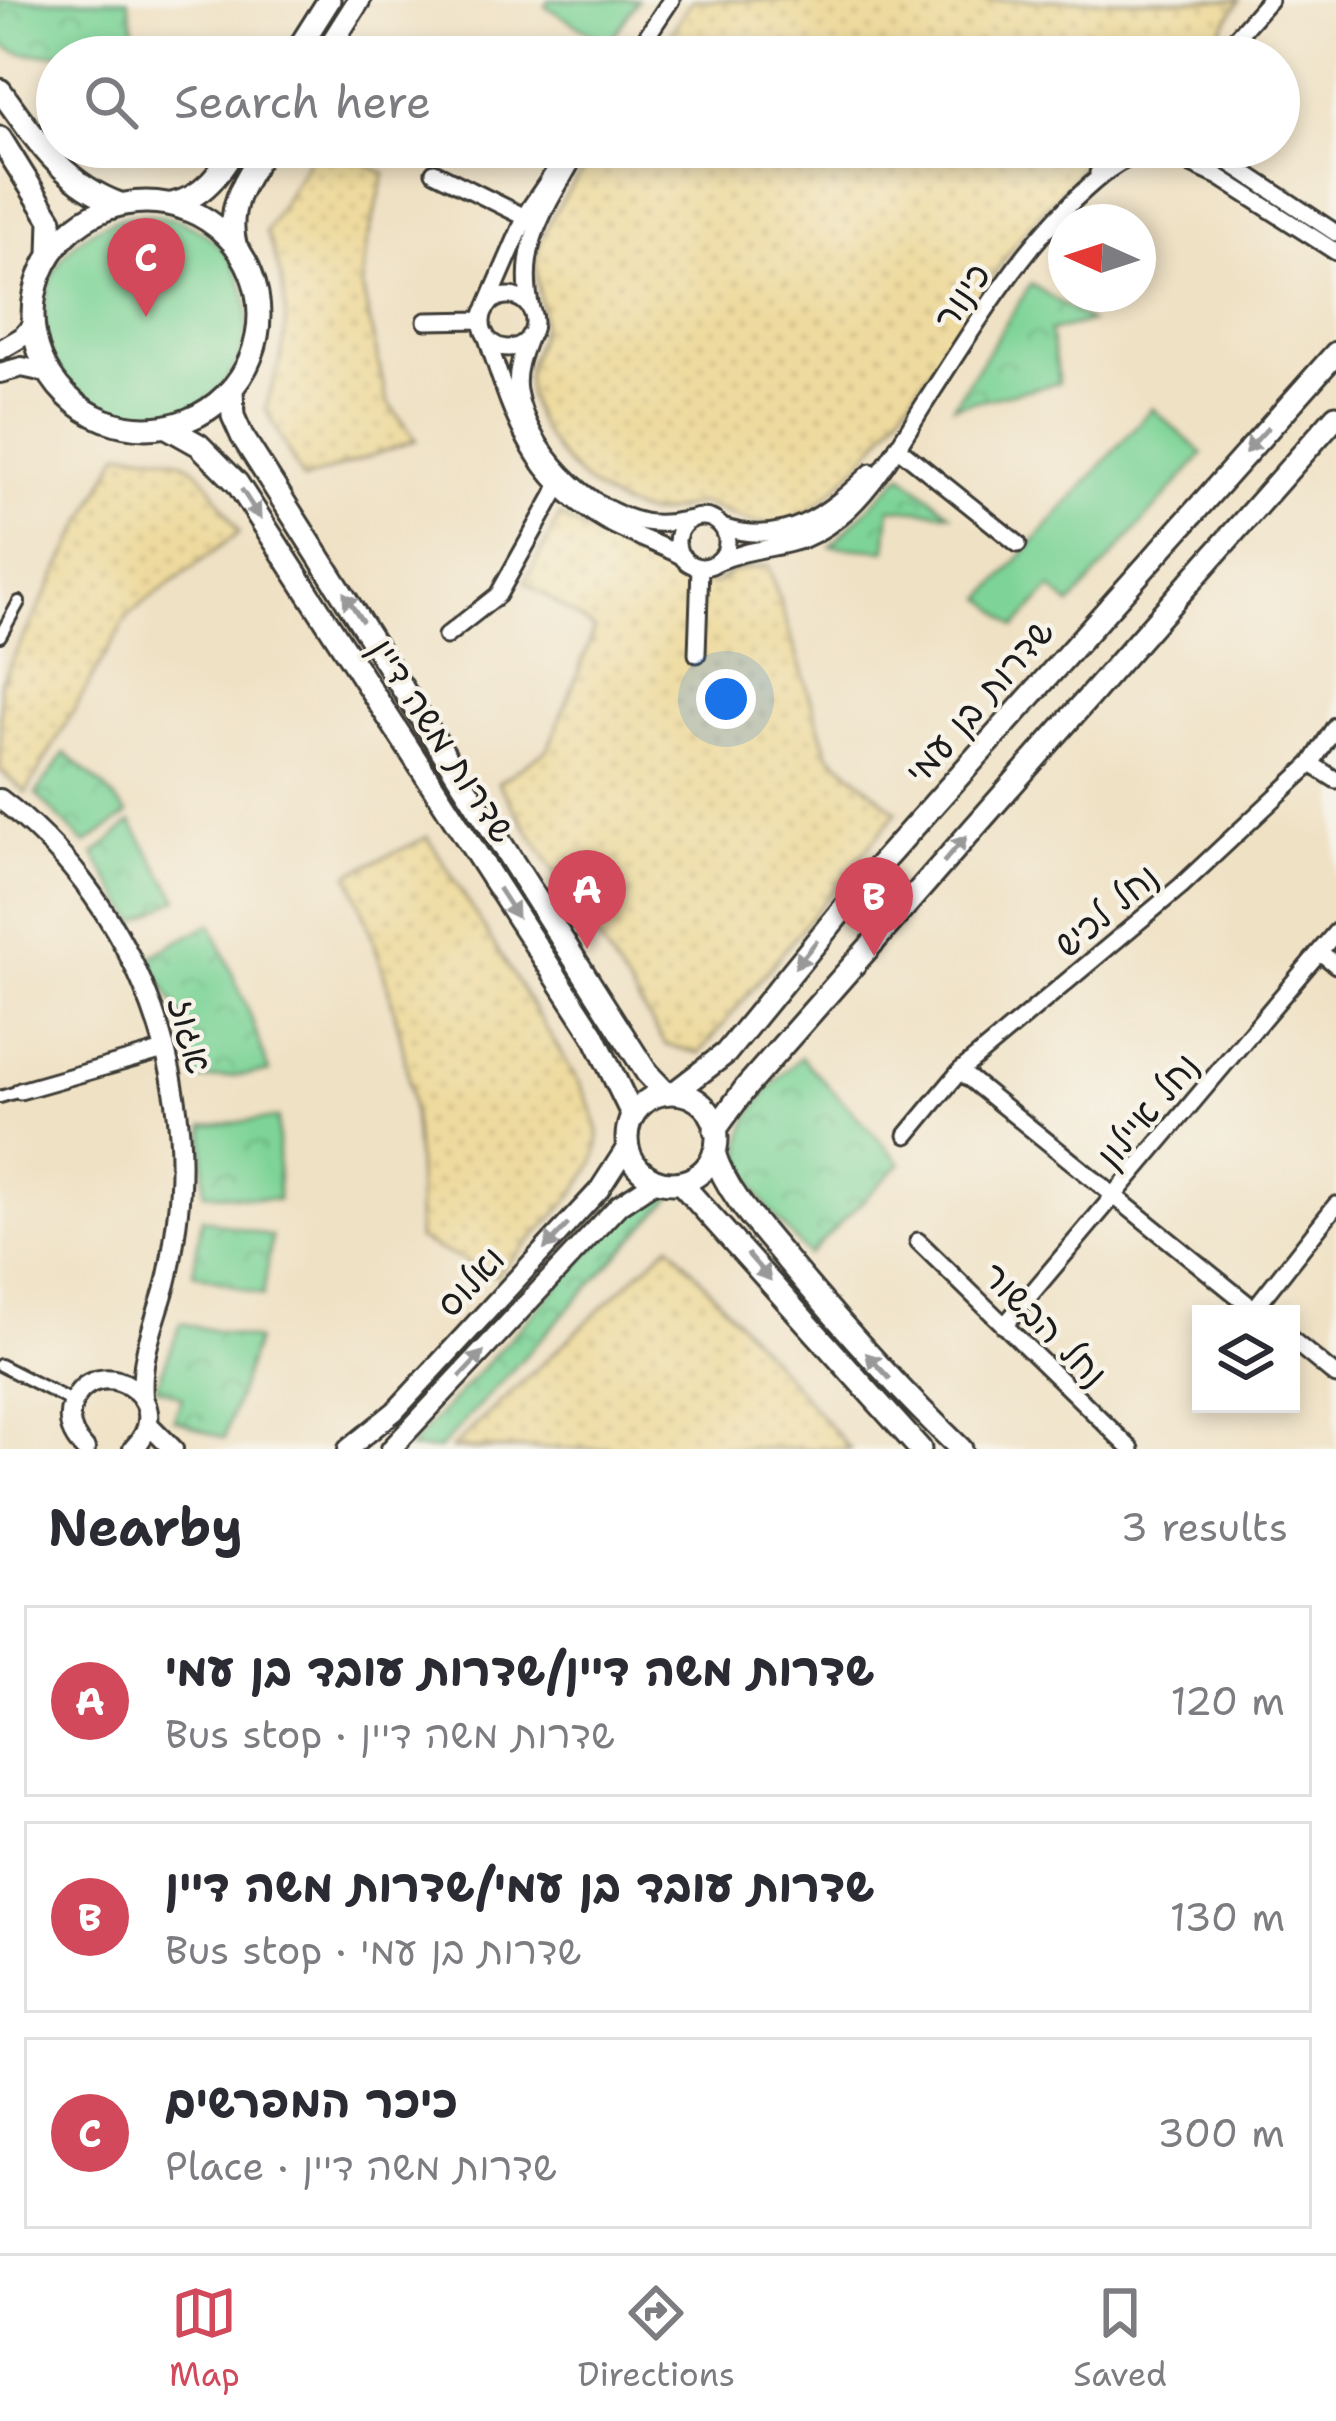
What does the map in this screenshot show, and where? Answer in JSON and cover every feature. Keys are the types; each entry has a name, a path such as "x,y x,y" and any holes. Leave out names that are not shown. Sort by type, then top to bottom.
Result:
{"main road":[{"path":"306,36 329,0"},
{"path":"336,36 359,0"},
{"path":"0,89 36,139"},
{"path":"0,138 51,220 50,254 34,300 33,324 38,350 62,392 99,418 144,428 167,427 203,413 245,370 258,328 255,284 235,245 196,213 172,204 120,204 93,214 69,231 50,254"},
{"path":"60,168 88,192 120,204"},
{"path":"172,204 201,192 220,168"},
{"path":"235,245 234,208 253,168"},
{"name":"שדרות בן עמי","path":"670,1093 726,1052 870,875 1336,353"},
{"name":"שדרות משה דיין","path":"232,388 232,416 242,436 647,1072 670,1093 701,1104 736,1198 852,1338 961,1449"},
{"path":"668,1181 700,1172 747,1086 1336,416"},
{"name":"שדרות משה דיין","path":"167,427 199,445 237,483 593,1034 633,1116"},
{"path":"670,1093 647,1100 633,1116 628,1145 637,1166 693,1192 920,1449"}],"street":[{"path":"647,36 670,0"},
{"path":"1236,36 1269,0"},
{"path":"558,168 525,217 485,321 516,424 559,486 610,524 708,565"},
{"path":"570,168 529,245 524,277 534,325 518,370 518,393 554,461 584,491 624,516 655,524 708,517 722,527 727,543 708,565 698,655"},
{"name":"כינור","path":"1090,185 1100,168"},
{"name":"כינור","path":"708,565 735,554 799,544 864,494 1020,262 1111,168"},
{"path":"1200,168 1336,252"},
{"path":"1237,168 1336,233"},
{"path":"434,172 525,217"},
{"path":"485,321 495,300 511,296 531,309"},
{"path":"425,321 485,321"},
{"path":"485,321 504,348 520,345 530,336"},
{"path":"0,350 33,324"},
{"path":"0,373 22,367 49,373"},
{"path":"896,448 1018,544"},
{"name":"כינור","path":"722,527 762,535 805,525 842,500 896,448"},
{"path":"446,637 498,596 559,486"},
{"path":"683,557 677,539 692,519"},
{"path":"0,636 19,602"},
{"name":"נחל לכיש","path":"908,1135 960,1071 1181,886 1311,764 1336,725"},
{"path":"1311,764 1336,780"},
{"name":"אגוז","path":"0,799 73,866 98,899 134,964 164,1050 179,1142 179,1205 164,1292 147,1336 141,1376 148,1424"},
{"name":"נחל איילון","path":"1004,1326 1336,932"},
{"path":"1319,952 1336,965"},
{"path":"0,1097 164,1050"},
{"path":"960,1071 1248,1305"},
{"name":"ואלוס","path":"348,1449 395,1411 599,1190 628,1145"},
{"name":"ואלוס","path":"391,1449 619,1205 668,1181"},
{"path":"1262,1305 1336,1205"},
{"name":"נחל הבשור","path":"918,1240 1131,1449"},
{"name":"אגוז","path":"73,1402 80,1391 123,1368 147,1336"},
{"path":"1300,1347 1336,1376"},
{"path":"0,1365 73,1402 71,1430 85,1449"},
{"path":"102,1379 125,1382 142,1397"},
{"path":"134,1449 148,1424 173,1449"}],"green space":[{"path":"0,0 128,0 135,36 36,36 36,54 8,48 0,38"},
{"path":"549,0 638,0 614,36 596,36 545,6"},
{"path":"146,215 185,223 218,245 240,278 248,317 240,356 218,389 185,411 146,419 107,411 74,389 52,356 44,317 52,278 74,245 107,223"},
{"path":"1031,284 1048,295 1048,312 1074,312 1090,322 1050,331 1059,383 953,406"},
{"path":"1152,408 1203,454 1070,605 1051,588 1016,627 984,598"},
{"path":"902,474 950,513 890,508 886,550 831,546"},
{"path":"65,753 128,814 85,844 36,794"},
{"path":"131,822 178,899 136,922 94,855"},
{"path":"211,923 269,1072 197,1080 183,1020 148,958"},
{"path":"801,1057 901,1163 808,1255 763,1201 743,1156 753,1111"},
{"path":"278,1118 278,1200 204,1193 204,1126"},
{"path":"654,1187 680,1188 439,1449 408,1449 639,1198"},
{"path":"202,1218 272,1237 263,1296 193,1273"},
{"path":"181,1323 256,1340 224,1439 174,1419 182,1397 156,1387"}],"sand":[{"path":"692,0 1240,0 1218,36 669,36"},
{"path":"304,168 374,168 385,174 366,246 362,286 387,401 416,440 303,480 266,409 286,322 280,277 266,232"},
{"path":"584,168 1081,168 1019,239 881,438 817,504 776,524 743,520 700,503 653,514 626,507 586,483 553,447 531,405 527,384 542,322 538,253 552,217"},
{"path":"120,452 168,457 195,469 239,533 129,614 26,793 0,770 0,683"},
{"path":"560,516 616,548 660,562 688,582 716,584 731,572 768,565 828,753 897,812 700,1053 666,1045 498,783 548,749 595,629 525,582"},
{"path":"428,837 580,1084 598,1131 598,1148 583,1180 496,1276 418,1239 415,1141 404,1053 382,966 349,874"},
{"path":"670,1244 850,1449 451,1449"}],"place":[{"name":"כיכר המפרשים","path":"146,317"},
{"name":"שדרות משה דיין/שדרות עובד בן עמי","path":"587,949"},
{"name":"שדרות עובד בן עמי/שדרות משה דיין","path":"874,956"}]}
